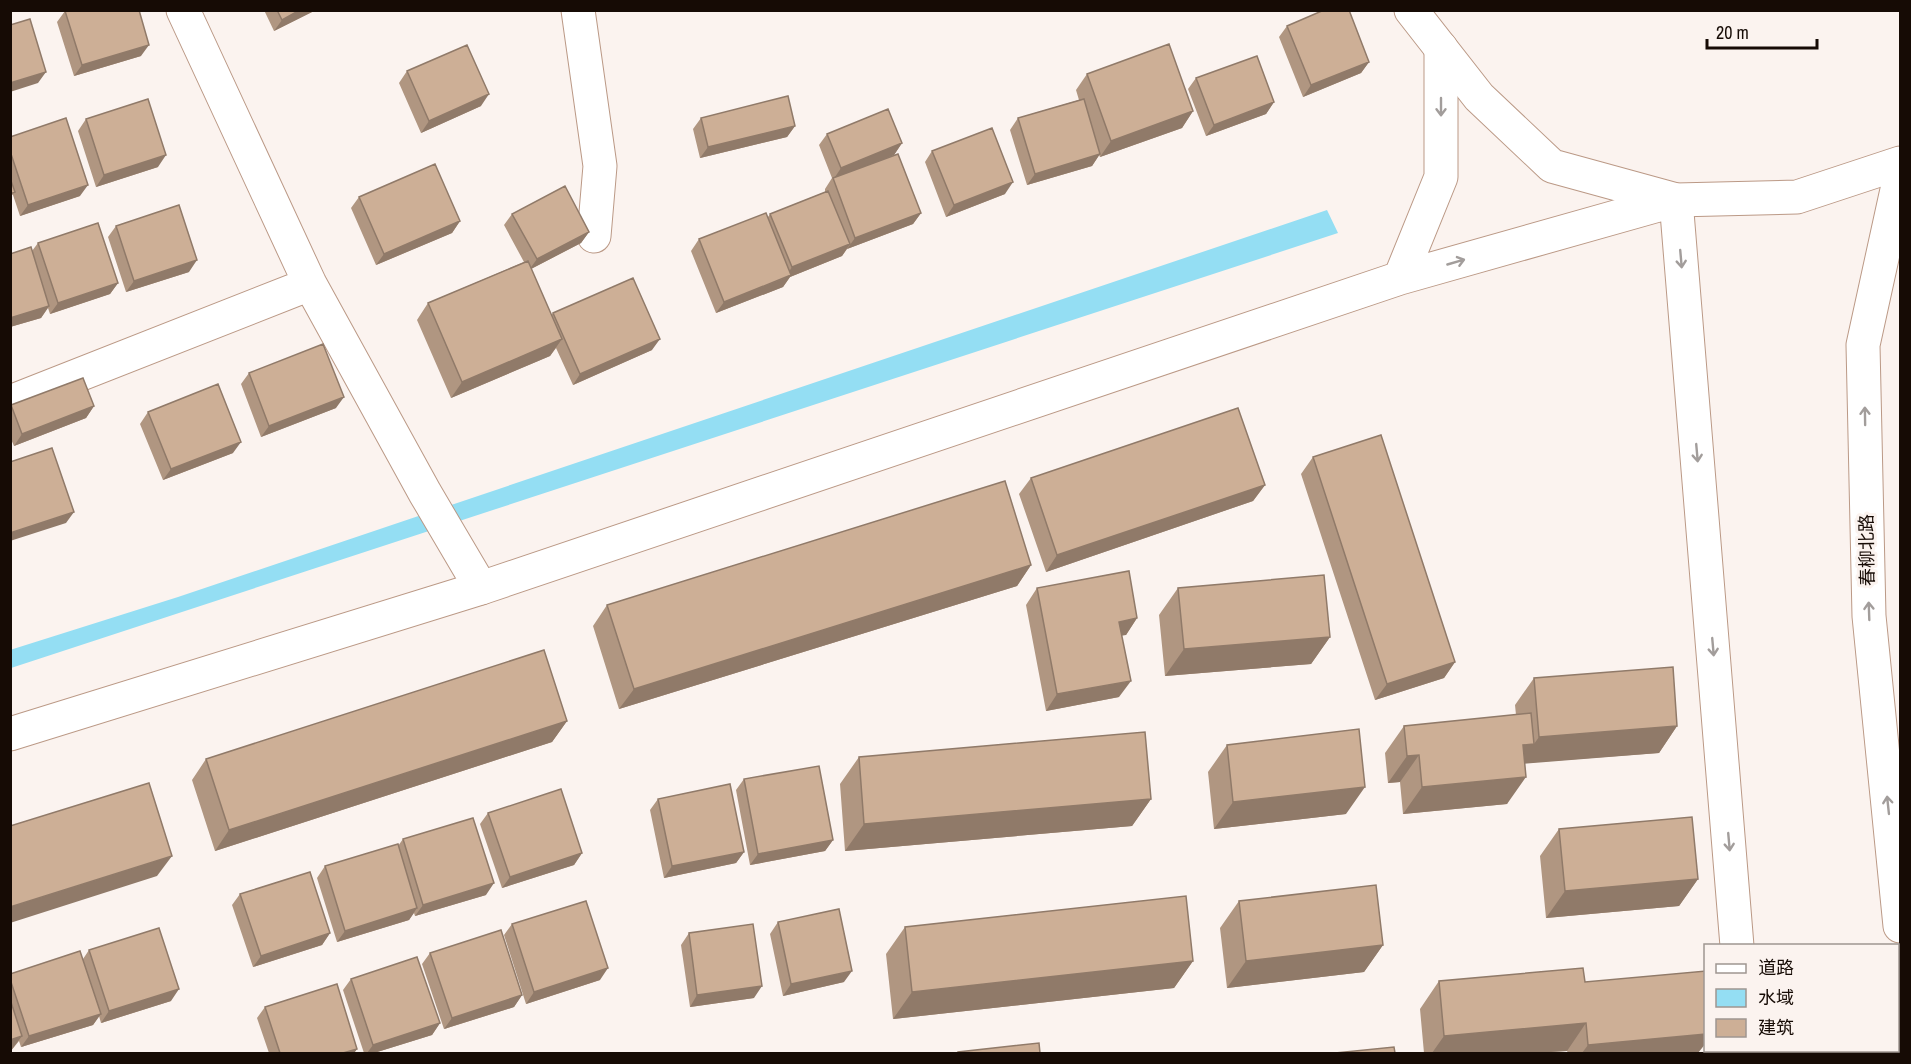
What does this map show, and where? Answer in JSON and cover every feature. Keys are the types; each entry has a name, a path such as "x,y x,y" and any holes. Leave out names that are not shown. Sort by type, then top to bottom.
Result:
{"street":[{"path":"183,10 310,284 425,493 475,577"},
{"path":"578,10 600,166 594,236"},
{"path":"1411,10 1479,97 1552,166 1676,200"},
{"path":"1400,278 1441,177 1441,48"},
{"path":"10,734 475,577 1400,278 1676,200 1797,197 1900,164"},
{"name":"春柳北路","path":"1900,176 1863,345 1869,616 1900,926"},
{"path":"1676,200 1737,944"},
{"path":"10,402 310,284"}],"water":[{"path":"1327,210 1338,233 11,668 10,650 178,597"}],"building":[{"path":"139,10 149,45 82,65 65,11"},
{"path":"277,10 300,10 282,20"},
{"path":"1324,10 1349,10 1369,62 1311,85 1287,26"},
{"path":"30,19 46,72 10,83 10,25"},
{"path":"1169,44 1193,111 1111,141 1087,74"},
{"path":"467,45 489,94 429,121 407,71"},
{"path":"1257,56 1274,102 1214,125 1196,78"},
{"path":"788,96 795,126 708,147 701,118"},
{"path":"148,99 166,155 104,175 86,119"},
{"path":"1084,99 1100,154 1035,174 1018,118"},
{"path":"888,109 902,143 841,168 827,134"},
{"path":"66,118 88,185 28,205 10,151 10,137"},
{"path":"992,128 1013,182 954,205 932,151"},
{"path":"898,154 921,213 855,238 833,178"},
{"path":"435,164 460,221 384,254 359,197"},
{"path":"10,178 15,192 10,194"},
{"path":"565,186 589,232 537,259 512,214"},
{"path":"828,191 850,244 792,267 770,214"},
{"path":"179,205 197,260 134,281 116,226"},
{"path":"766,213 791,275 724,302 699,239"},
{"path":"98,223 118,283 58,303 38,243"},
{"path":"31,247 49,306 10,318 10,254"},
{"path":"528,261 562,339 462,382 428,303"},
{"path":"633,278 660,339 580,374 553,313"},
{"path":"323,344 344,397 269,426 249,373"},
{"path":"83,378 94,406 22,434 11,405"},
{"path":"218,384 241,442 171,469 148,412"},
{"path":"1238,408 1265,485 1057,555 1031,478"},
{"path":"1381,435 1455,662 1387,684 1313,457"},
{"path":"52,448 74,512 10,533 10,462"},
{"path":"1005,481 1031,565 634,689 607,605"},
{"path":"1129,571 1137,618 1119,622 1131,681 1057,694 1037,588"},
{"path":"1324,575 1330,637 1184,649 1178,588"},
{"path":"544,650 567,721 229,830 206,759"},
{"path":"1673,667 1677,726 1539,737 1534,678"},
{"path":"1531,713 1534,744 1523,745 1526,777 1422,787 1419,755 1407,756 1404,726"},
{"path":"1359,729 1365,787 1233,802 1227,745"},
{"path":"1145,732 1151,799 864,824 859,757"},
{"path":"819,766 833,840 758,854 744,779"},
{"path":"149,783 172,856 10,907 10,826"},
{"path":"730,784 744,852 672,866 658,799"},
{"path":"561,789 582,853 510,877 488,813"},
{"path":"1692,817 1698,879 1565,891 1559,829"},
{"path":"473,818 494,883 423,905 403,839"},
{"path":"398,844 417,908 345,931 325,866"},
{"path":"310,872 330,933 261,956 240,894"},
{"path":"1376,885 1383,945 1246,961 1239,901"},
{"path":"1186,896 1193,961 912,992 905,927"},
{"path":"586,901 608,968 534,992 512,924"},
{"path":"839,909 852,971 791,984 778,922"},
{"path":"753,924 762,986 697,995 689,933"},
{"path":"159,928 179,989 109,1011 89,950"},
{"path":"501,930 522,995 452,1018 430,953"},
{"path":"80,951 101,1014 29,1036 10,974"},
{"path":"417,957 440,1023 373,1045 351,979"},
{"path":"1583,968 1585,982 1704,971 1704,1034 1588,1045 1586,1023 1444,1036 1439,981"},
{"path":"337,984 357,1049 343,1053 280,1053 265,1007"},
{"path":"10,999 22,1036 10,1040"},
{"path":"1039,1043 1040,1053 958,1053 958,1052"},
{"path":"1394,1047 1395,1053 1335,1053"}]}
